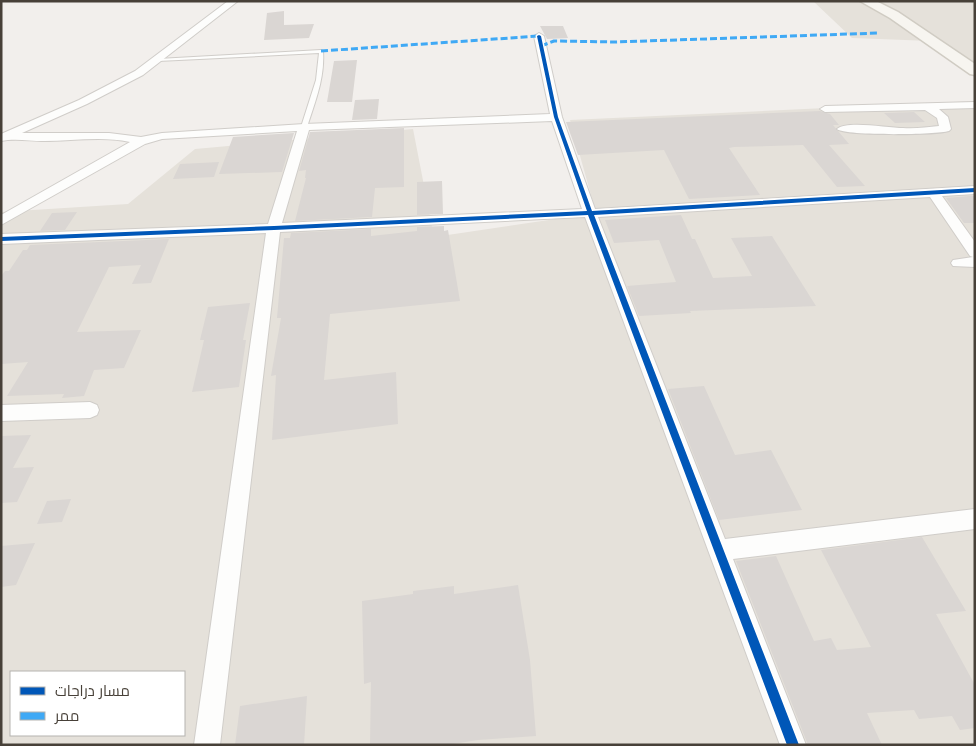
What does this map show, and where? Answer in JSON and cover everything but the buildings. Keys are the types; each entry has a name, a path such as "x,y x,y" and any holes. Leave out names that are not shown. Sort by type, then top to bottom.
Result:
{"street":[{"path":"5,136 83,102 140,73 234,1"},
{"path":"866,1 894,15 975,71"},
{"path":"539,36 556,117 590,213 793,745"},
{"path":"825,109 975,105"},
{"path":"843,129 882,129 904,132 945,129 942,117 927,106"},
{"path":"1,221 142,141 162,136 304,127 556,117"},
{"path":"207,745 274,228 304,127"},
{"path":"5,136 49,138 103,136 132,138 142,141"},
{"path":"1,253 6,238 590,213 975,190"},
{"path":"936,192 935,195 975,253"},
{"path":"958,263 975,262"},
{"path":"1,413 90,410"},
{"path":"719,550 975,519"}],"lane":[{"path":"158,60 321,51 322,64 316,91 304,127"}],"shaded area":[{"path":"813,1 975,1 975,75 931,41 852,38"},
{"path":"975,101 975,745 1,745 1,212 128,204 195,149 413,129 434,237 596,213 570,120"}],"marked path":[{"path":"541,46 554,41 616,42 879,33"},
{"path":"321,51 539,36"}],"cycle path":[{"path":"539,36 556,117 590,213 793,745"},
{"path":"1,239 590,213 975,190"}]}
